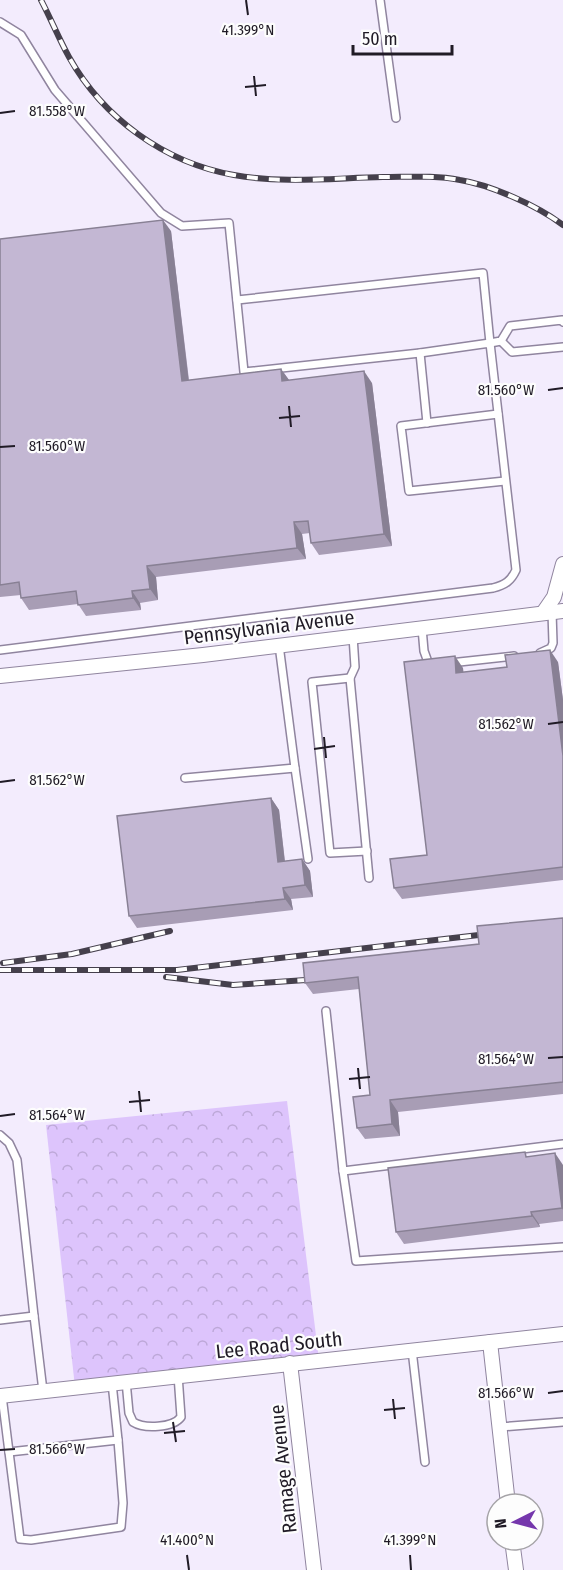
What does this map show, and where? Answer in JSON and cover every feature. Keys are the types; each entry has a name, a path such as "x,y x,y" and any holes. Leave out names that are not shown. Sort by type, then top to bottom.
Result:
{"street":[{"path":"553,612 554,597 563,564"},
{"name":"Pennsylvania Avenue","path":"0,676 553,612"},
{"name":"Lee Road South","path":"1,1396 563,1334"},
{"path":"490,1342 507,1492"},
{"name":"Ramage Avenue","path":"290,1363 314,1570"},
{"path":"514,1552 516,1570"}],"lane":[{"path":"380,0 396,118"},
{"path":"0,22 21,35 55,90 160,213 182,226 229,223 244,372 490,343 501,341 510,326 562,320 563,322"},
{"path":"0,650 481,590 503,586 512,578 516,570 483,273 237,300"},
{"path":"501,341 512,352 563,347"},
{"path":"420,353 427,423"},
{"path":"498,414 401,426 409,491 505,481"},
{"path":"533,653 544,652 551,648 553,612"},
{"path":"422,628 424,651 428,662 434,664 522,655"},
{"path":"353,636 355,667 350,678 369,878"},
{"path":"279,645 308,859"},
{"path":"350,678 312,682 330,853 367,850"},
{"path":"185,778 295,768"},
{"path":"326,1011 343,1171 356,1261 563,1247"},
{"path":"0,1135 9,1143 17,1160 43,1391"},
{"path":"343,1171 563,1144"},
{"path":"0,1320 34,1316"},
{"path":"412,1350 425,1462"},
{"path":"126,1381 130,1417 136,1424 146,1426 166,1424 178,1421 181,1417 178,1375"},
{"path":"1,1396 20,1539 31,1540 121,1527 123,1503 112,1383"},
{"path":"500,1427 563,1422"},
{"path":"9,1452 118,1440"}],"green space":[{"path":"287,1101 319,1360 75,1387 46,1125"}],"building":[{"path":"163,220 182,381 281,369 282,381 364,371 384,534 311,543 308,521 294,522 297,548 147,566 150,589 132,591 133,598 78,605 76,591 21,598 19,582 0,585 0,239"},
{"path":"550,650 563,756 563,867 394,888 390,859 427,855 404,662 455,656 456,673 507,667 505,655"},
{"path":"271,798 278,862 302,859 305,885 283,888 285,899 129,916 117,816"},
{"path":"563,918 563,1082 390,1100 392,1124 357,1128 353,1097 370,1095 358,977 305,983 303,963 479,944 477,926"},
{"path":"525,1152 526,1157 555,1153 562,1208 531,1212 532,1216 396,1232 388,1168"}],"railway":[{"path":"41,0 69,57 99,99 138,134 184,160 208,169 252,178 308,180 441,177 460,180 486,186 514,197 563,225"},
{"path":"3,963 72,954 170,931"},
{"path":"0,970 177,970 496,933"},
{"path":"166,977 233,985 306,980"}]}
